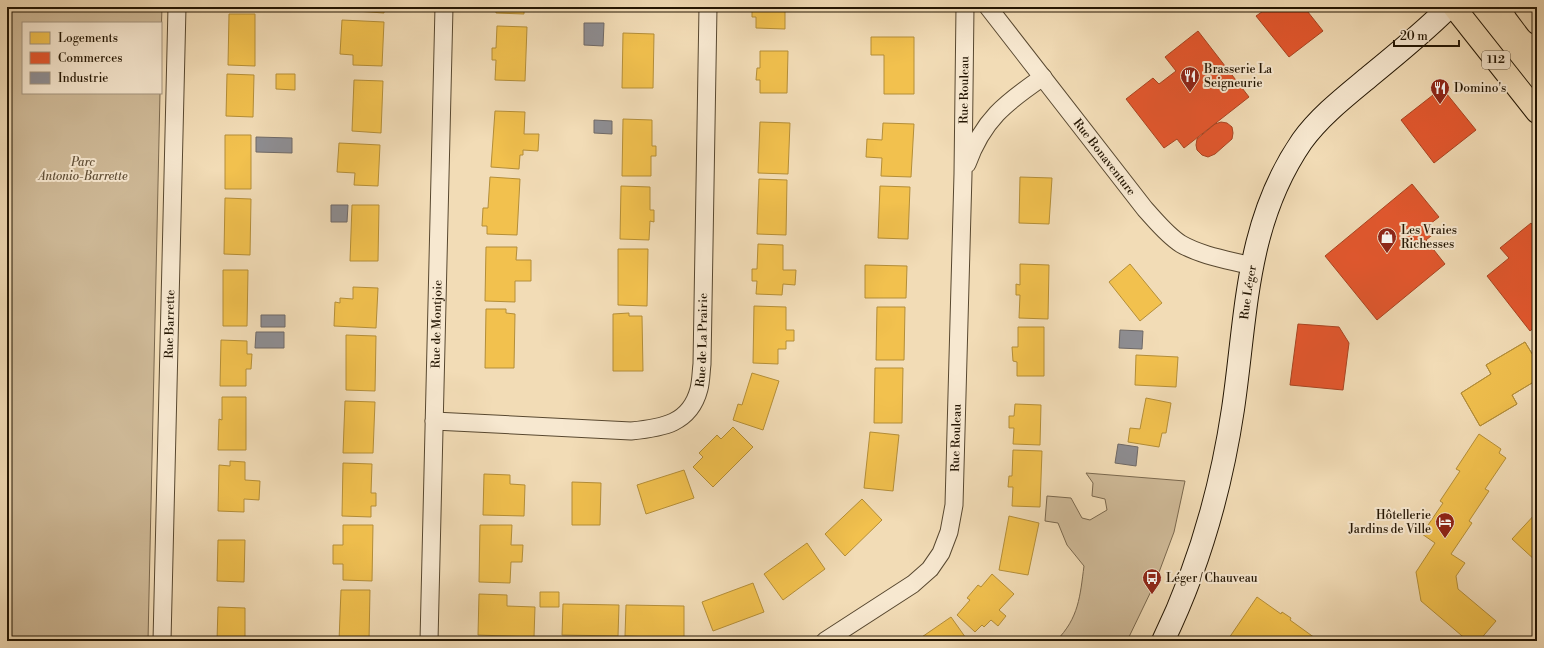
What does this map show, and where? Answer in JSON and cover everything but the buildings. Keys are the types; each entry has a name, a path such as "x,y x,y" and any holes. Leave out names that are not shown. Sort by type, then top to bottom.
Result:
{"main road":[{"name":"112","path":"1454,7 1537,112"},
{"path":"1525,7 1537,23"}],"street":[{"name":"Rue Barrette","path":"162,641 177,7"},
{"name":"Rue de Montjoie","path":"429,641 444,7"},
{"name":"Rue de La Prairie","path":"434,422 631,430 654,429 676,423 691,409 699,390 702,364 708,7"},
{"name":"Rue Rouleau","path":"825,641 913,584 930,569 941,553 949,532 954,505 963,174 965,7"},
{"name":"Rue Bonaventure","path":"988,7 1145,209 1170,235 1181,244 1195,250 1219,258 1252,266"},
{"name":"Rue Léger","path":"1163,641 1186,589 1203,538 1222,469 1233,410 1252,266 1260,231 1269,202 1285,169 1304,140 1320,120 1341,100 1422,33 1449,7"},
{"name":"Rue Rouleau","path":"963,174 972,151 991,119 1016,95 1043,77"}],"green space":[{"name":"Parc Antonio-Barrette","path":"7,7 162,7 162,22 22,22 22,94 160,94 148,641 7,641"},
{"path":"1086,473 1185,481 1174,532 1155,583 1127,641 1056,641 1070,624 1074,615 1079,597 1084,566 1067,545 1058,523 1045,521 1047,496 1071,498 1082,518 1090,520 1107,510 1105,499 1092,496 1093,483"}],"place":[{"name":"Brasserie La Seigneurie","path":"1190,93"},
{"name":"Domino's","path":"1440,105"},
{"name":"Les Vraies Richesses","path":"1387,254"},
{"name":"Hôtellerie Jardins de Ville","path":"1445,539"},
{"name":"Léger / Chauveau","path":"1152,595"}]}
